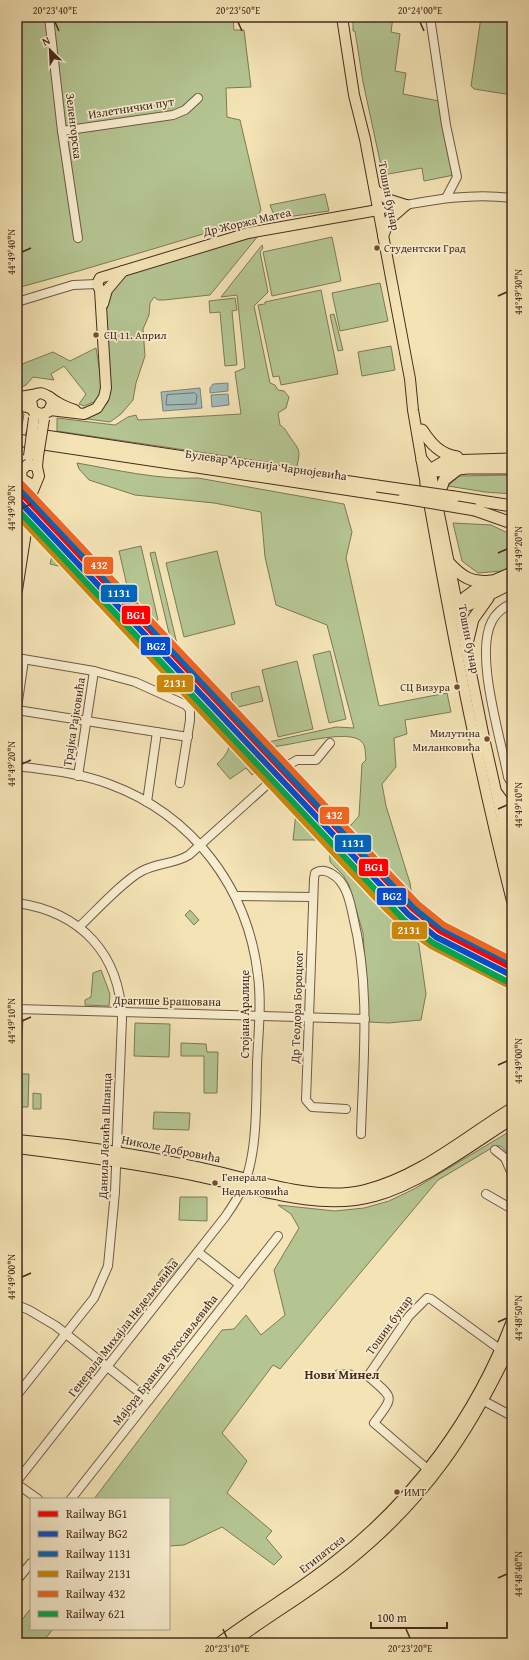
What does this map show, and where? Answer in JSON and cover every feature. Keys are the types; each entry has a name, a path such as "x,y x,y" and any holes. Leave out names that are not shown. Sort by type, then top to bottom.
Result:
{"highway":[{"path":"17,398 35,395"},
{"path":"17,404 40,413"},
{"path":"422,430 432,445 440,452 448,456 468,459"},
{"name":"Булевар Арсенија Чарнојевића","path":"17,432 476,506 512,515"},
{"name":"Булевар Арсенија Чарнојевића","path":"17,440 454,497 476,506 512,506"},
{"path":"426,484 430,470 442,462 468,459 512,459"},
{"path":"422,460 430,470 440,472 460,469 512,468"},
{"path":"437,500 444,480 460,469"},
{"path":"476,506 512,502"},
{"path":"476,506 512,523"},
{"path":"449,563 460,574 472,581 485,582 497,580"},
{"path":"451,616 458,604 466,596 512,573"},
{"path":"447,596 458,604 464,606 472,604 512,583"},
{"path":"466,648 473,619 481,606 492,594"}],"main road":[{"name":"Тошин бунар","path":"342,17 354,95 375,190 410,379 415,392 503,828 512,901"},
{"path":"375,190 387,199 406,205 390,219 382,232 365,213 375,190"},
{"name":"Др Жоржа Матеа","path":"103,284 124,270 248,233 378,210"},
{"path":"40,413 86,413 97,408 106,393 101,310 103,284"},
{"name":"Тошин бунар","path":"410,379 410,393 451,616 503,828"},
{"path":"40,413 31,400 35,395 42,393 68,408 86,413"},
{"path":"17,532 26,468 40,413 52,404 50,397"},
{"path":"17,590 32,493 37,481 29,483 26,468"},
{"path":"17,490 21,508"},
{"path":"495,789 512,814"},
{"name":"Тошин бунар","path":"505,843 512,863"},
{"name":"Николе Добровића","path":"245,1182 326,1193 351,1193 366,1190 387,1184 409,1173 512,1108"},
{"name":"Николе Добровића","path":"17,1140 117,1156 245,1182 321,1201 344,1201 369,1198 392,1191 423,1175 512,1119"},
{"name":"Николе Добровића","path":"17,1148 117,1156"},
{"path":"431,1472 466,1431 484,1401 503,1352 512,1320"},
{"path":"431,1472 503,1352 512,1343"},
{"name":"Египатска","path":"219,1643 346,1554 379,1524 431,1472"},
{"name":"Египатска","path":"232,1643 346,1563 392,1522 431,1472"}],"street":[{"name":"Зеленгорска","path":"49,17 62,131 78,238"},
{"path":"430,17 445,116 457,177 446,198"},
{"name":"Излетнички пут","path":"62,131 172,115 185,110 198,98"},
{"path":"378,210 446,198 474,196 512,198"},
{"path":"17,302 73,285 103,284"},
{"path":"512,603 499,612 490,624 484,658 508,777 512,784"},
{"path":"180,783 188,737 190,716 190,710 186,705 135,682 94,671 21,659 17,709 188,737"},
{"name":"Трајка Рајковића","path":"78,776 94,671"},
{"path":"147,802 157,732"},
{"path":"79,927 138,873 151,867 183,859 201,846 290,764 297,760 317,759 330,743"},
{"name":"Стојана Аралице","path":"17,766 78,776 107,783 147,802 180,826 201,846 218,868 236,896 250,935 259,981 259,1016 253,1136 245,1182"},
{"name":"Др Теодора Бороцког","path":"346,1109 312,1107 307,1102 315,873 325,870 338,878 348,897 360,946 365,1019"},
{"path":"236,896 313,897"},
{"name":"Данила Лекића Шпанца","path":"17,903 51,911 79,927 93,940 110,966 119,988 122,1012 113,1229 108,1266 94,1298 17,1395"},
{"name":"Драгише Брашована","path":"17,1009 365,1019"},
{"path":"361,1134 365,1019"},
{"path":"495,1150 503,1155 512,1174"},
{"name":"Генерала Михајла Недељковића","path":"17,1482 225,1218 245,1182"},
{"path":"486,1194 512,1209"},
{"name":"Мајора Бранка Вукосављевића","path":"72,1498 278,1236"},
{"path":"198,1252 240,1285"},
{"name":"Тошин бунар","path":"431,1472 374,1423 389,1403 390,1398 388,1393 368,1376 409,1316 427,1298 431,1299 503,1352"},
{"path":"17,1305 39,1315 66,1334 149,1400"},
{"path":"484,1401 512,1416"},
{"path":"17,1482 37,1498"},
{"path":"17,1580 30,1564"}],"green space":[{"path":"17,17 233,17 234,30 244,30 251,87 226,88 227,117 240,120 261,210 256,219 17,288"},
{"path":"353,17 393,17 391,32 400,34 395,71 406,73 403,94 439,101 454,175 424,181 422,168 383,175 363,82 355,31 353,31"},
{"path":"481,17 512,17 512,95 474,89 471,86"},
{"path":"325,194 329,211 280,218 274,215 270,205"},
{"path":"258,236 210,295 164,300 158,300 154,297 150,303 149,315 143,329 145,356 136,383 133,400 121,414 110,422 80,418 101,411 108,402 110,387 104,306 119,277 233,241"},
{"path":"332,237 341,281 272,296 263,252"},
{"path":"262,245 263,248 260,252 268,292 254,306 270,383 275,385 278,390 284,391 289,397 286,408 278,413 280,425 286,430 298,450 299,456 297,466 284,468 273,463 57,431 57,418 115,425 128,417 136,415 138,420 241,414 235,372 245,368 237,295 221,297"},
{"path":"380,283 388,321 340,331 332,293"},
{"path":"321,290 338,374 281,385 279,376 273,377 258,305 265,304 265,302"},
{"path":"235,298 237,310 232,311 237,365 225,366 220,312 210,313 209,301"},
{"path":"334,314 343,350 338,351 330,315"},
{"path":"391,346 395,370 362,376 358,352"},
{"path":"96,348 102,386 98,400 84,406 79,404 86,394 64,366 51,374 54,380 33,377 26,385 17,389 17,366 53,352 70,361"},
{"path":"17,406 24,414 22,426 17,425"},
{"path":"77,463 153,476 198,478 344,504 352,532 346,558 379,706 447,693 451,712 405,720 407,734 394,738 396,767 382,784 386,806 410,883 426,994 421,1020 388,1023 369,1022 363,933 349,885 343,875 330,862 329,840 293,840 297,804 309,802 330,825 342,828 351,825 359,816 362,764 366,760 362,742 355,738 345,736 269,747 264,743 336,727 354,728 327,625 276,605 265,557 261,512 214,503 135,495 89,480 79,469"},
{"path":"512,475 512,494 485,492 448,486 459,476"},
{"path":"453,523 491,525 512,535 512,565 502,571 478,573 462,561"},
{"path":"57,536 83,543 76,570 50,564"},
{"path":"141,546 158,620 136,625 119,551"},
{"path":"217,551 235,624 184,637 166,563"},
{"path":"155,552 178,648 173,650 150,553"},
{"path":"330,651 346,719 329,723 313,655"},
{"path":"297,661 313,729 278,737 262,670"},
{"path":"259,686 263,701 234,708 231,693"},
{"path":"209,702 266,763 252,775 246,768 230,779 217,764 226,754 229,740 225,729 213,717 207,706"},
{"path":"190,910 199,920 194,925 185,915"},
{"path":"101,970 110,994 109,1006 85,1005 85,1000 91,997 93,973"},
{"path":"17,1019 23,1019 22,1039 17,1039"},
{"path":"135,1023 170,1024 169,1057 134,1056"},
{"path":"181,1043 206,1044 207,1052 218,1052 217,1093 204,1093 204,1056 181,1056"},
{"path":"20,1074 29,1074 28,1107 20,1107"},
{"path":"33,1093 41,1094 41,1109 33,1109"},
{"path":"154,1112 190,1113 189,1130 153,1129"},
{"path":"512,1130 512,1158 501,1146 495,1146 438,1180 280,1369 273,1365 222,1433 247,1461 227,1493 272,1531 266,1538 282,1557 274,1565 222,1527 184,1545 170,1546 170,1498 95,1498 222,1330 234,1329 246,1315 261,1335 285,1315 274,1270 299,1228 291,1214 278,1205 335,1211 364,1208 389,1201 414,1189"},
{"path":"180,1197 207,1197 207,1221 179,1220"},
{"path":"172,1258 180,1265 166,1282 158,1275"},
{"path":"351,1370 359,1374 342,1377 335,1371"},
{"path":"30,1609 30,1630 52,1630 42,1643 17,1643 21,1621"}],"water":[{"path":"228,383 228,391 210,393 210,388 213,384"},
{"path":"200,388 202,408 163,411 161,392"},
{"path":"228,394 229,405 212,407 211,395"}],"rail line":[{"name":"432","path":"22,484 418,904 444,925 512,960"},
{"name":"BG1","path":"17,489 413,909 440,931 512,968"},
{"name":"1131","path":"22,490 420,913 442,928 512,963"},
{"name":"BG2","path":"17,499 408,914 436,937 509,974"},
{"name":"621","path":"17,509 403,919 433,943 506,981"},
{"name":"2131","path":"17,515 384,907 406,928 431,946 506,984"}],"place":[{"name":"Студентски Град","path":"377,248"},
{"name":"СЦ 11. Април","path":"96,335"},
{"name":"СЦ Визура","path":"457,687"},
{"name":"Милутина Миланковића","path":"487,739"},
{"name":"Генерала Недељковића","path":"215,1183"},
{"name":"ИМТ","path":"397,1492"}],"district":[{"name":"Нови Минел","path":"342,1374"}]}
